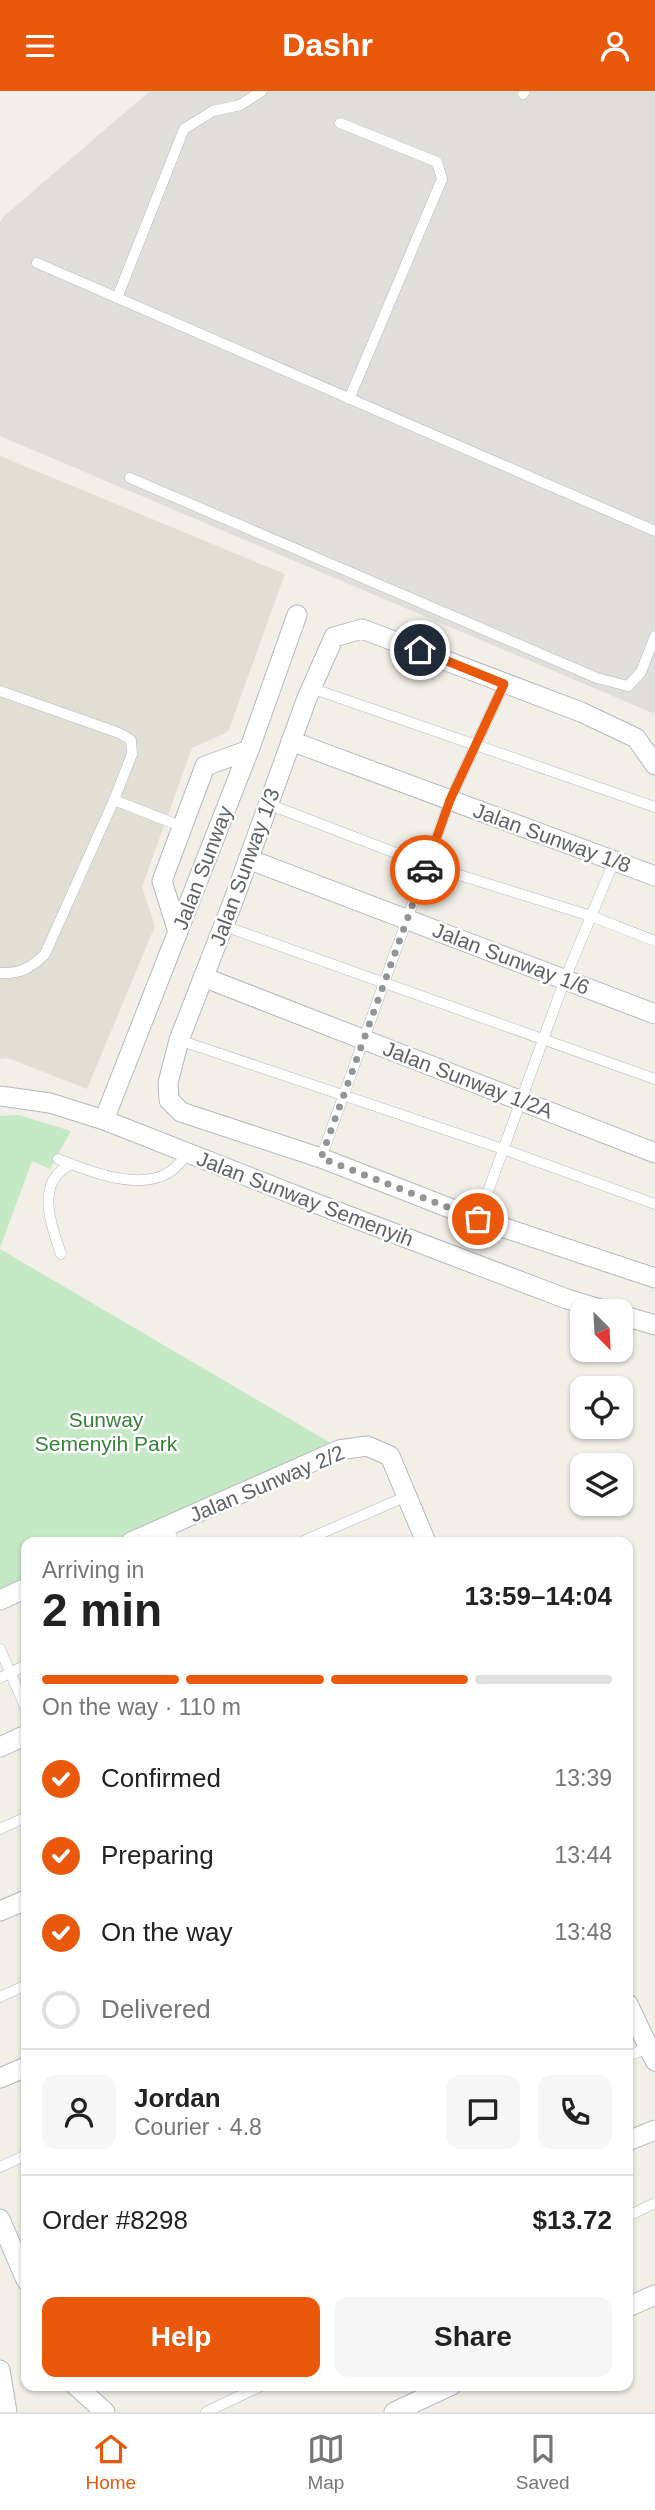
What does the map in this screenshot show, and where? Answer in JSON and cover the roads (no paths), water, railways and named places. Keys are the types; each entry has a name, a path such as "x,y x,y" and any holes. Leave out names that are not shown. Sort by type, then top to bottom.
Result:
{"street":[{"name":"Jalan Sunway","path":"104,1120 249,750 297,615"},
{"name":"Jalan Sunway 1/3","path":"321,1158 181,1112 169,1100 168,1083 179,1040 224,926 311,688 334,637 362,629 504,684"},
{"path":"504,684 581,712 636,738 654,763"},
{"name":"Jalan Sunway 1/8","path":"291,741 655,876"},
{"path":"178,932 162,881 205,765 249,750"},
{"name":"Jalan Sunway 1/6","path":"248,859 655,1014"},
{"name":"Jalan Sunway 1/2A","path":"203,977 655,1153"},
{"name":"Jalan Sunway Semenyih","path":"0,1095 50,1103 104,1120 570,1299"},
{"path":"321,1158 478,1219 655,1278"},
{"path":"634,1319 655,1325"},
{"name":"Jalan Sunway 2/2","path":"170,1534 339,1450 366,1446 390,1456 408,1496"},
{"path":"408,1496 424,1537"},
{"path":"0,1600 21,1590"},
{"path":"0,1747 21,1737"},
{"path":"0,1911 21,1902"},
{"path":"633,2014 652,2054"},
{"path":"0,2078 21,2069"},
{"path":"633,2139 655,2130"},
{"path":"0,2219 12,2240 21,2266"},
{"path":"633,2305 655,2295"},
{"path":"0,2370 7,2412"},
{"path":"81,2391 104,2412"},
{"path":"394,2412 439,2391"}],"lane":[{"path":"117,298 184,129 213,111 240,105 262,91"},
{"path":"341,123 437,162 442,179 349,398"},
{"path":"37,263 655,531"},
{"path":"130,478 597,678 628,686 641,672 655,636"},
{"path":"321,1158 450,800 504,684"},
{"path":"311,688 655,807"},
{"path":"0,691 119,733 131,740 132,754 45,954 32,967 15,974 0,973"},
{"path":"114,800 184,827"},
{"path":"268,804 427,865 591,916 655,941"},
{"path":"478,1219 565,979 614,861"},
{"path":"224,926 655,1079"},
{"path":"179,1040 503,1149 655,1204"},
{"path":"58,1159 135,1182 154,1179 171,1172 187,1154"},
{"path":"61,1254 50,1222 48,1206 54,1178 61,1169 72,1164"},
{"path":"313,1537 408,1496"},
{"path":"0,1649 21,1698"},
{"path":"0,1678 21,1668"},
{"path":"0,1829 21,1819"},
{"path":"0,1997 21,1987"},
{"path":"633,2056 652,2054"},
{"path":"0,2167 21,2157"},
{"path":"633,2213 655,2203"},
{"path":"206,2412 250,2391"}],"park label":[{"name":"Sunway Semenyih Park","path":"106,1432"}]}
